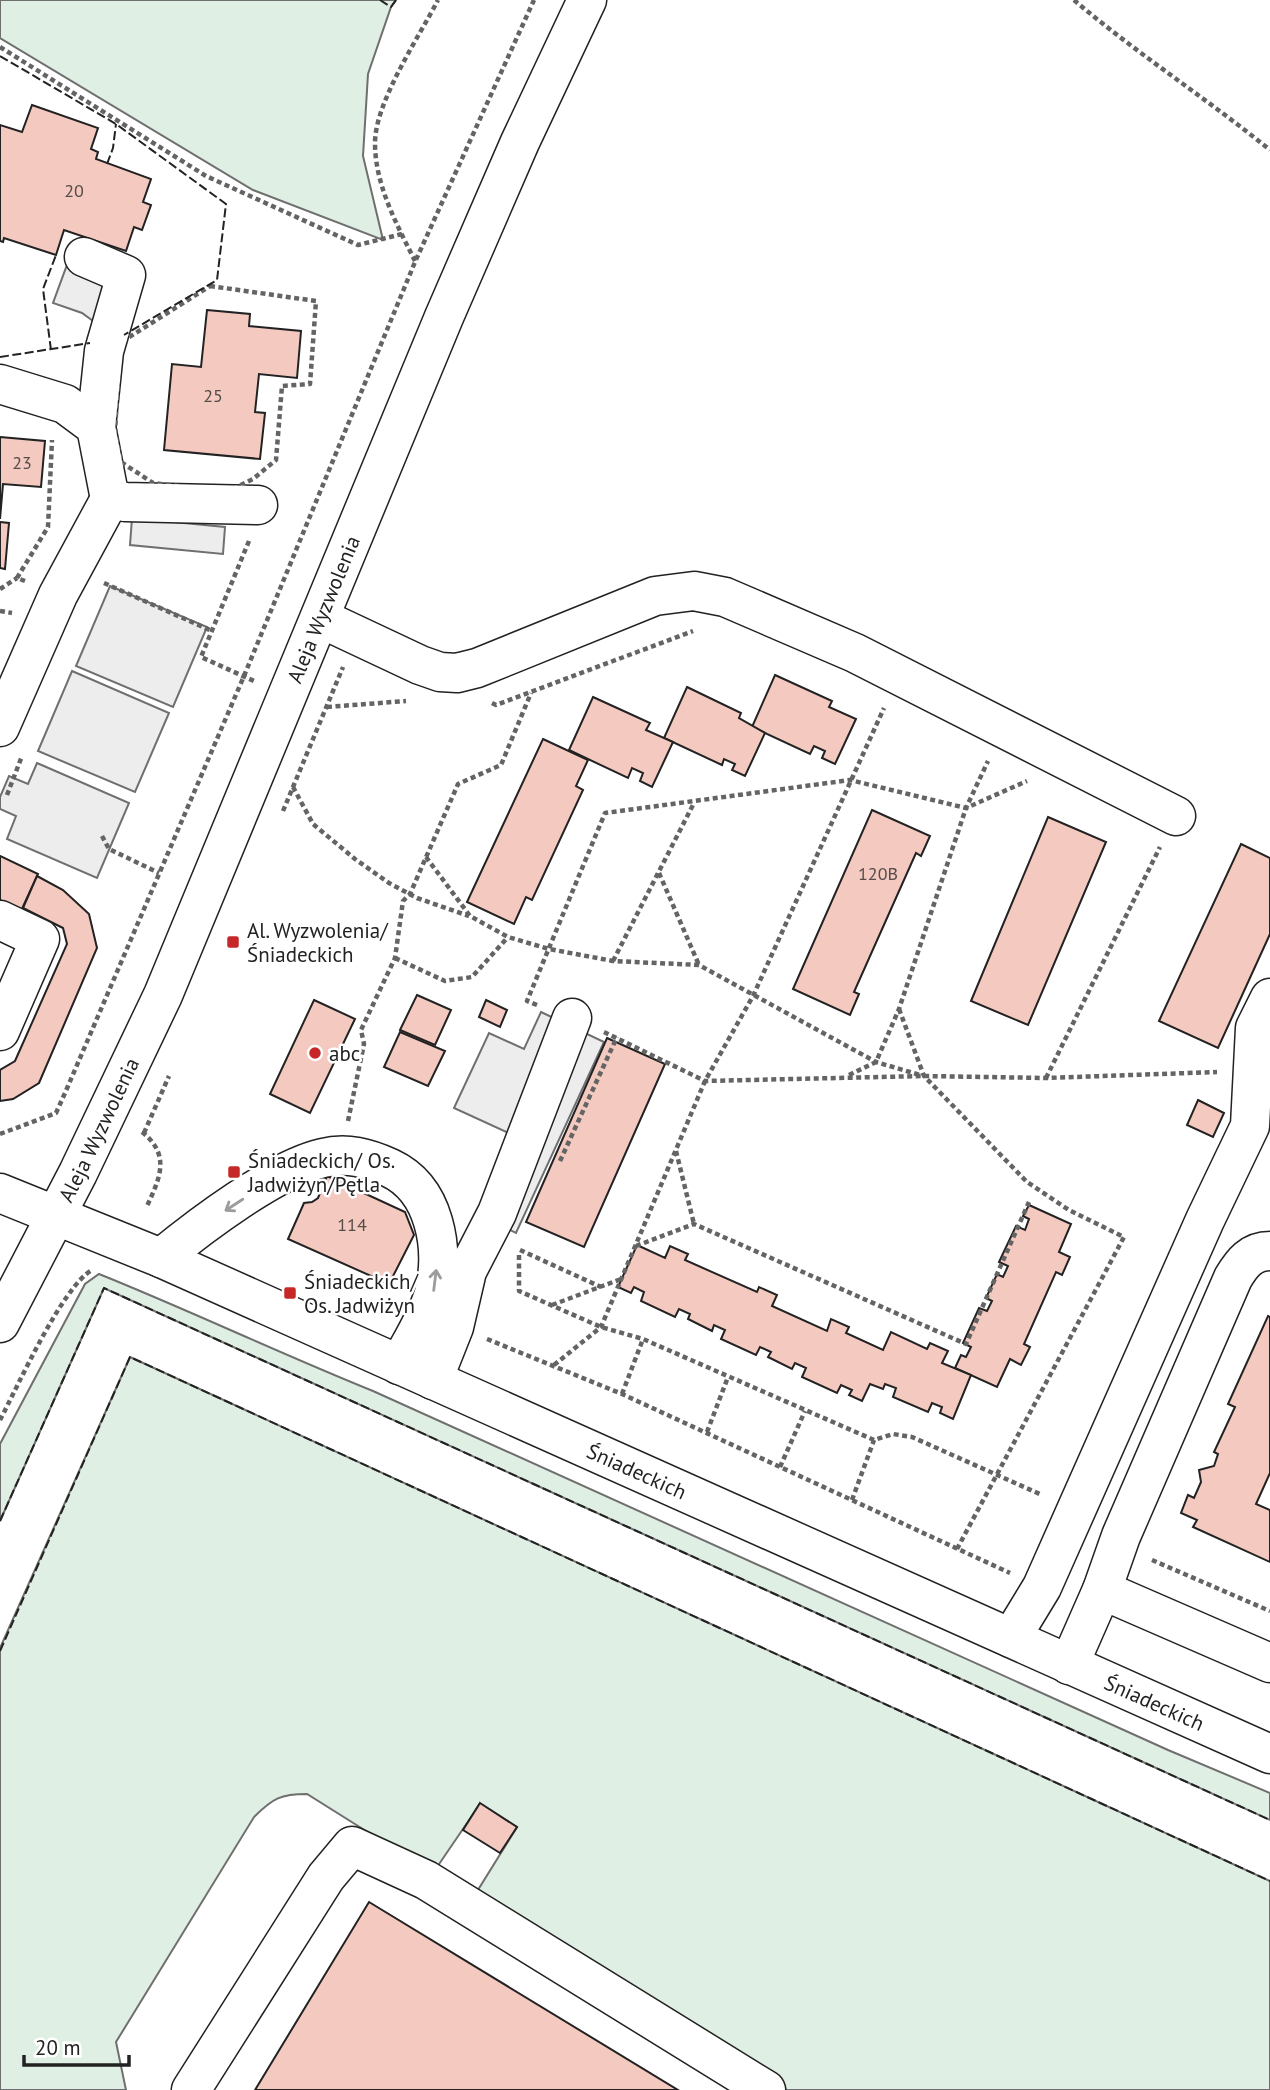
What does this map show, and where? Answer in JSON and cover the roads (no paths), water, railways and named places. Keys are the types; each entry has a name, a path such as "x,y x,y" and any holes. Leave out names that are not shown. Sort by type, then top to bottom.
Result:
{"street":[{"name":"Aleja Wyzwolenia","path":"0,1323 163,995 487,217 587,0"},
{"path":"0,727 58,595 110,499 96,427 104,351 126,275 84,257"},
{"path":"0,384 65,404 96,427"},
{"path":"110,499 125,502 247,505"},
{"path":"320,618 420,665 440,672 457,673 477,668 655,596 694,591 725,597 855,653 1176,816"},
{"path":"0,920 40,939 0,1031"},
{"path":"1012,1638 1042,1587 1205,1220 1250,1126 1255,1028 1270,998"},
{"path":"416,1372 454,1327 467,1271 497,1213 572,1018"},
{"path":"162,1258 194,1231 304,1163 341,1155 372,1160 403,1175 424,1199 434,1220 437,1243 434,1294 416,1372"},
{"name":"Śniadeckich","path":"0,1193 162,1258 1270,1754"},
{"path":"1069,1665 1102,1590 1121,1536 1233,1278 1241,1264 1250,1256 1270,1251"},
{"path":"1102,1590 1270,1664"},
{"path":"191,2090 326,1877 352,1846 426,1880 766,2090"}],"place":[{"name":"Al. Wyzwolenia/ Śniadeckich","path":"233,942"},
{"name":"abc","path":"315,1053"},
{"name":"Śniadeckich/ Os. Jadwiżyn/Pętla","path":"234,1172"},
{"name":"Śniadeckich/ Os. Jadwiżyn","path":"290,1293"}]}
